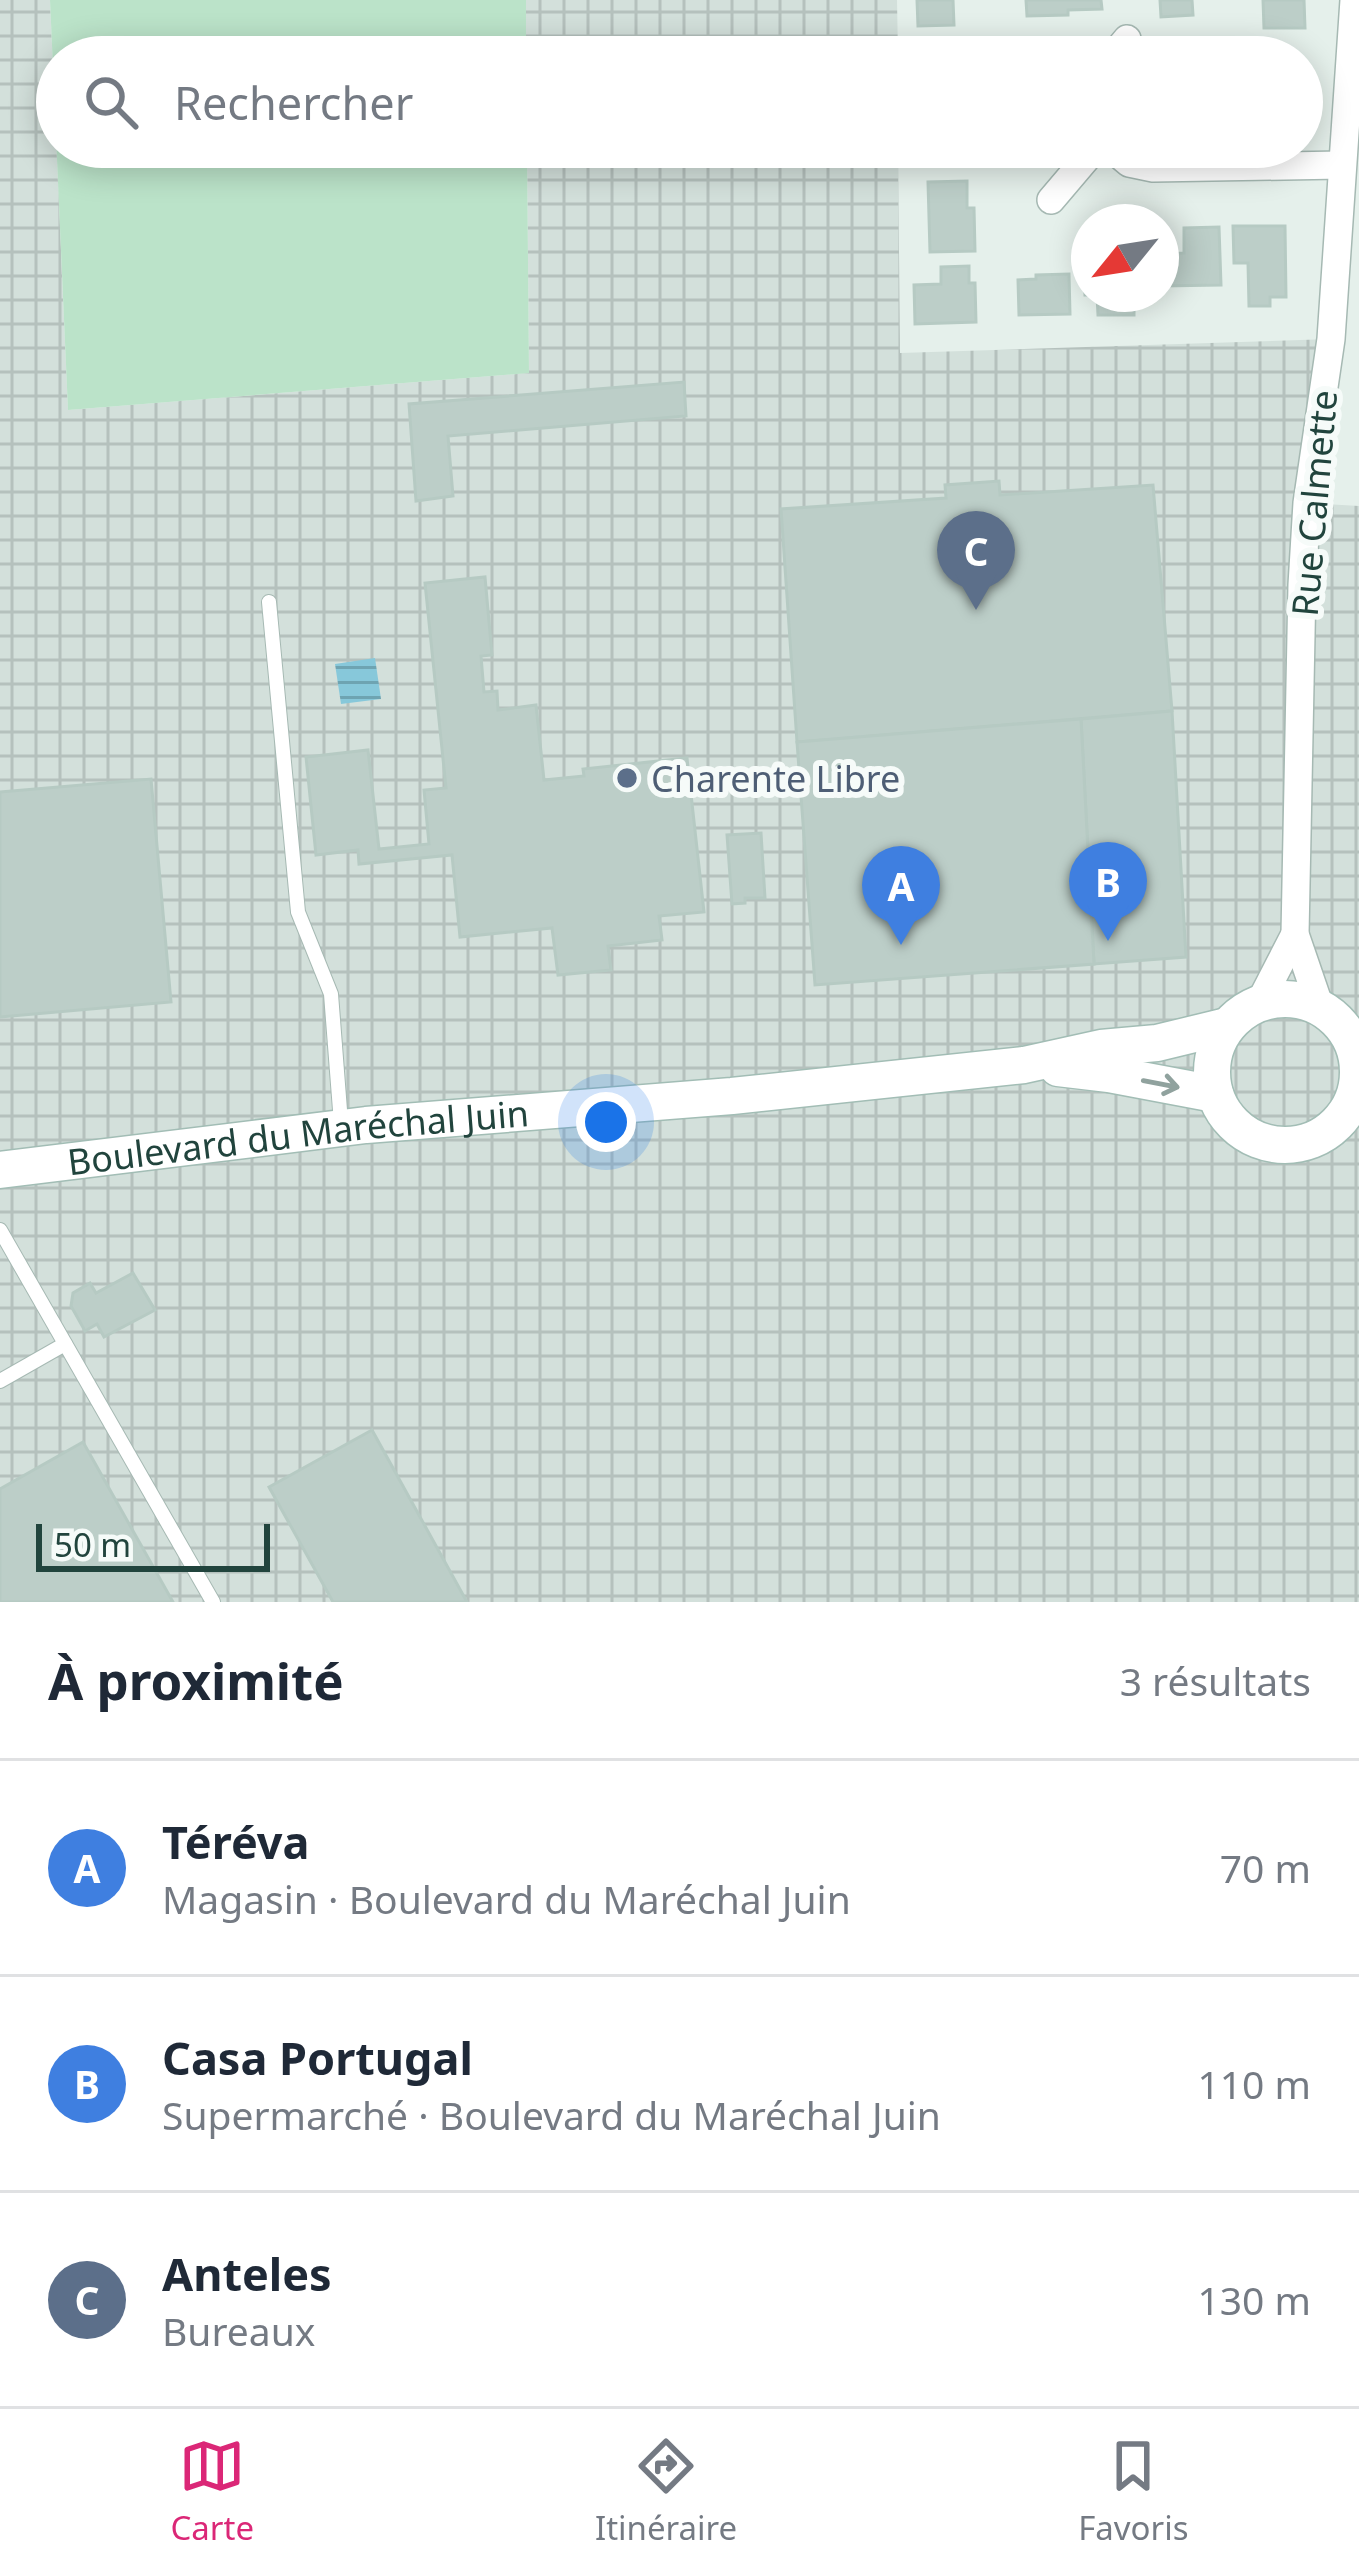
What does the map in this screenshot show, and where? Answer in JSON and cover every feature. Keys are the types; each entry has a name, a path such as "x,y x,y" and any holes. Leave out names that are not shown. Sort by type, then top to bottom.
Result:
{"main road":[{"path":"1280,998 1320,1007 1348,1034 1358,1064 1352,1116 1310,1142 1288,1146 1267,1144 1244,1133 1226,1117 1211,1070 1227,1026 1242,1012 1280,998"},
{"name":"Boulevard du Maréchal Juin","path":"0,1170 342,1129 1024,1065 1227,1026"},
{"name":"Boulevard du Maréchal Juin","path":"1024,1065 1109,1073 1215,1094"}],"street":[{"name":"Rue Calmette","path":"1320,1007 1295,934 1302,585 1307,503 1331,339 1354,0"},
{"path":"1323,165 1342,165"},
{"path":"1051,200 1078,168"},
{"name":"Rue Calmette","path":"1261,1002 1295,934"}],"lane":[{"path":"268,602 298,912 331,994 342,1129"},
{"path":"0,1230 213,1602"},
{"path":"0,1381 65,1344"}],"shaded area":[{"path":"0,0 50,0 52,36 36,36 36,168 57,168 68,410 529,373 527,168 898,168 900,353 1331,339 1308,503 1359,506 1359,1602 0,1602"},
{"path":"526,0 897,0 898,36 526,36"}],"green space":[{"path":"50,0 526,0 526,36 52,36"},
{"path":"57,168 527,168 529,373 68,410"}],"water":[{"path":"375,658 381,699 341,704 335,664"}],"building":[{"path":"917,0 953,0 954,25 918,26"},
{"path":"1026,0 1101,0 1102,9 1027,16"},
{"path":"1160,0 1192,0 1193,15 1161,17"},
{"path":"1263,0 1304,0 1305,28 1264,28"},
{"path":"967,181 967,208 974,208 975,251 930,252 928,182"},
{"path":"1233,226 1285,226 1286,297 1270,297 1270,306 1249,306 1248,263 1234,263"},
{"path":"1219,227 1221,285 1179,286 1184,228"},
{"path":"969,266 969,283 975,283 976,322 915,324 914,285 941,284 941,267"},
{"path":"1069,274 1070,314 1019,315 1018,280"},
{"path":"1098,312 1134,312 1134,315"},
{"path":"684,382 686,416 448,436 453,496 416,501 409,404"},
{"path":"999,481 1000,495 1153,485 1172,711 797,742 781,509 946,498 945,485"},
{"name":"Charente Libre","path":"485,577 492,655 481,656 484,692 497,691 498,710 536,705 544,780 584,776 583,769 687,758 704,912 659,916 662,940 608,946 611,970 558,975 552,928 460,937 452,855 359,864 358,850 316,855 306,757 368,750 379,849 429,844 424,790 446,788 425,583"},
{"path":"1172,711 1186,957 1094,964 1081,719"},
{"path":"1081,719 1094,964 815,985 797,742"},
{"path":"151,779 171,1002 0,1017 0,792"},
{"path":"761,833 765,898 732,904 727,835"},
{"path":"133,1273 155,1310 104,1337 97,1324 85,1331 71,1306 73,1293 90,1283 96,1293"},
{"path":"372,1430 467,1602 333,1602 269,1487"},
{"path":"83,1442 173,1602 0,1602 0,1489"}],"place":[{"name":"Anteles","path":"976,610"},
{"name":"Charente Libre","path":"627,778"},
{"name":"Casa Portugal","path":"1108,941"},
{"name":"Téréva","path":"901,945"}]}
